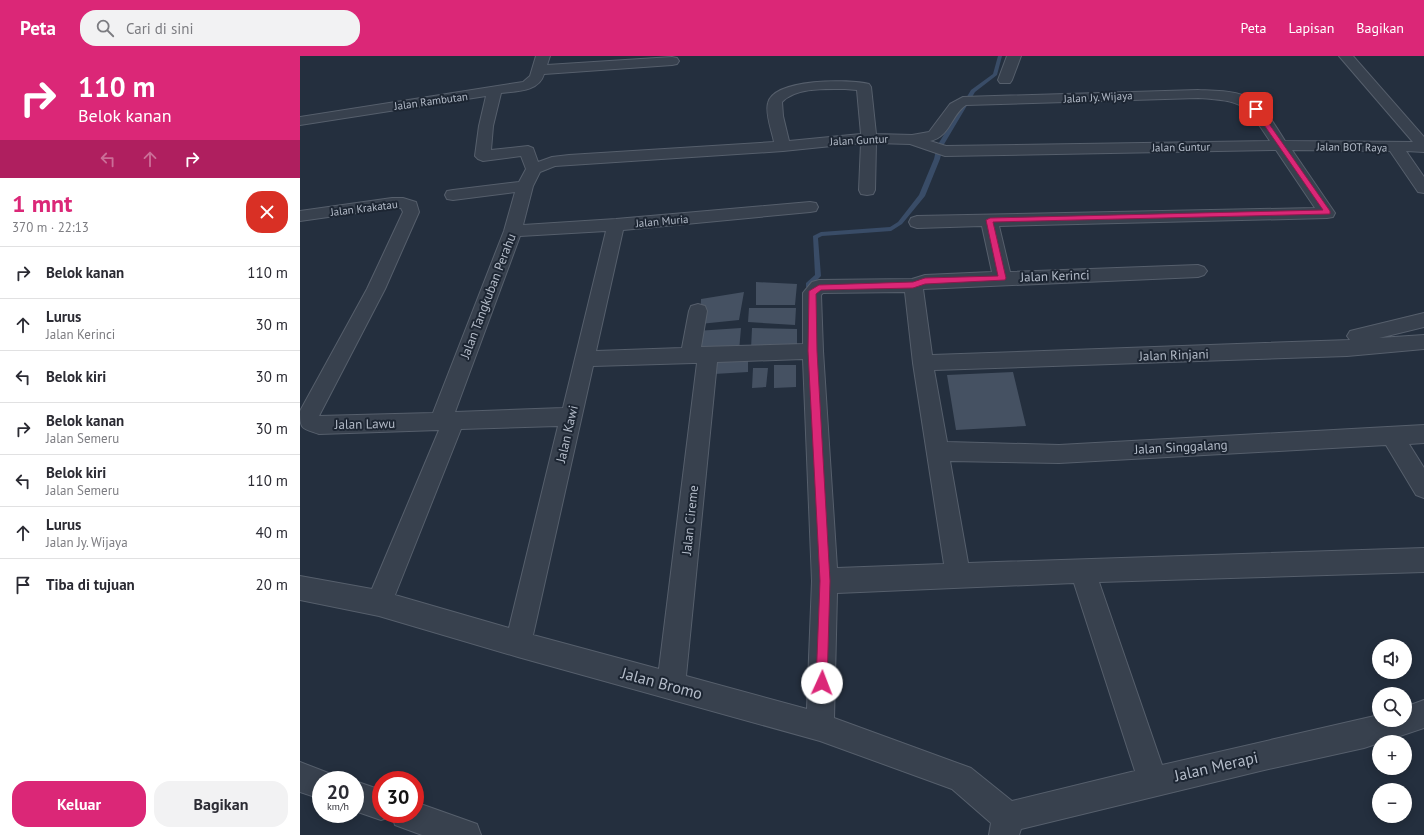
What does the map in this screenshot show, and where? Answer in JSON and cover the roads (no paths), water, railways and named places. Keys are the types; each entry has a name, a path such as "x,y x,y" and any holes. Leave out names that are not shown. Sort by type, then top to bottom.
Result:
{"street":[{"name":"Jalan Rambutan","path":"300,121 494,92 531,83 536,78 543,56"},
{"path":"1005,80 1014,56"},
{"path":"1346,56 1424,146"},
{"path":"539,70 672,61"},
{"path":"783,146 775,100 780,95 803,88 849,84 864,87 869,138 867,190"},
{"path":"494,92 486,126 483,156 528,151 530,161 534,169"},
{"name":"Jalan Jy. Wijaya","path":"912,140 934,136 939,132 948,119 956,104 969,101 1135,95 1198,94 1230,96 1242,100 1256,109 1328,213 990,220"},
{"name":"Jalan Guntur","path":"534,169 552,162 569,160 783,146 869,138 912,140 938,149 1280,145"},
{"name":"Jalan BOT Raya","path":"1280,145 1395,147 1424,146"},
{"path":"1395,147 1424,188"},
{"name":"Jalan Tangkuban Perahu","path":"379,603 446,422 513,231 525,186 534,169"},
{"path":"453,195 525,186"},
{"name":"Jalan Krakatau","path":"300,216 392,203 403,203 410,206 411,212 376,289"},
{"name":"Jalan Muria","path":"513,231 616,225 810,207"},
{"path":"917,222 990,220 1002,278"},
{"name":"Jalan Kawi","path":"518,644 616,225"},
{"name":"Jalan Kerinci","path":"813,351 812,293 819,287 913,285 925,281 1198,271"},
{"path":"913,285 923,363 958,575"},
{"name":"Jalan Lawu","path":"376,289 308,419 310,422 319,425 571,417"},
{"name":"Jalan Cireme","path":"672,685 699,355 698,311"},
{"path":"1347,348 1342,340 1424,320"},
{"name":"Jalan Rinjani","path":"923,363 1347,348 1424,342"},
{"path":"584,359 813,351 825,581 820,727"},
{"name":"Jalan Singgalang","path":"938,451 1059,454 1424,434"},
{"path":"1392,436 1424,488"},
{"path":"825,581 958,575 1424,560"},
{"path":"1084,572 1153,781"},
{"name":"Jalan Bromo","path":"300,588 379,603 518,644 672,685 820,727 961,778 1006,826"},
{"name":"Jalan Merapi","path":"1006,826 1153,781 1362,733 1404,722 1424,714"},
{"path":"300,777 312,781"},
{"path":"424,820 466,835"}],"waterway":[{"path":"808,285 818,276 815,237 821,234 891,229 900,223 922,196 937,159 940,146 973,91 995,75 1000,56"}]}
